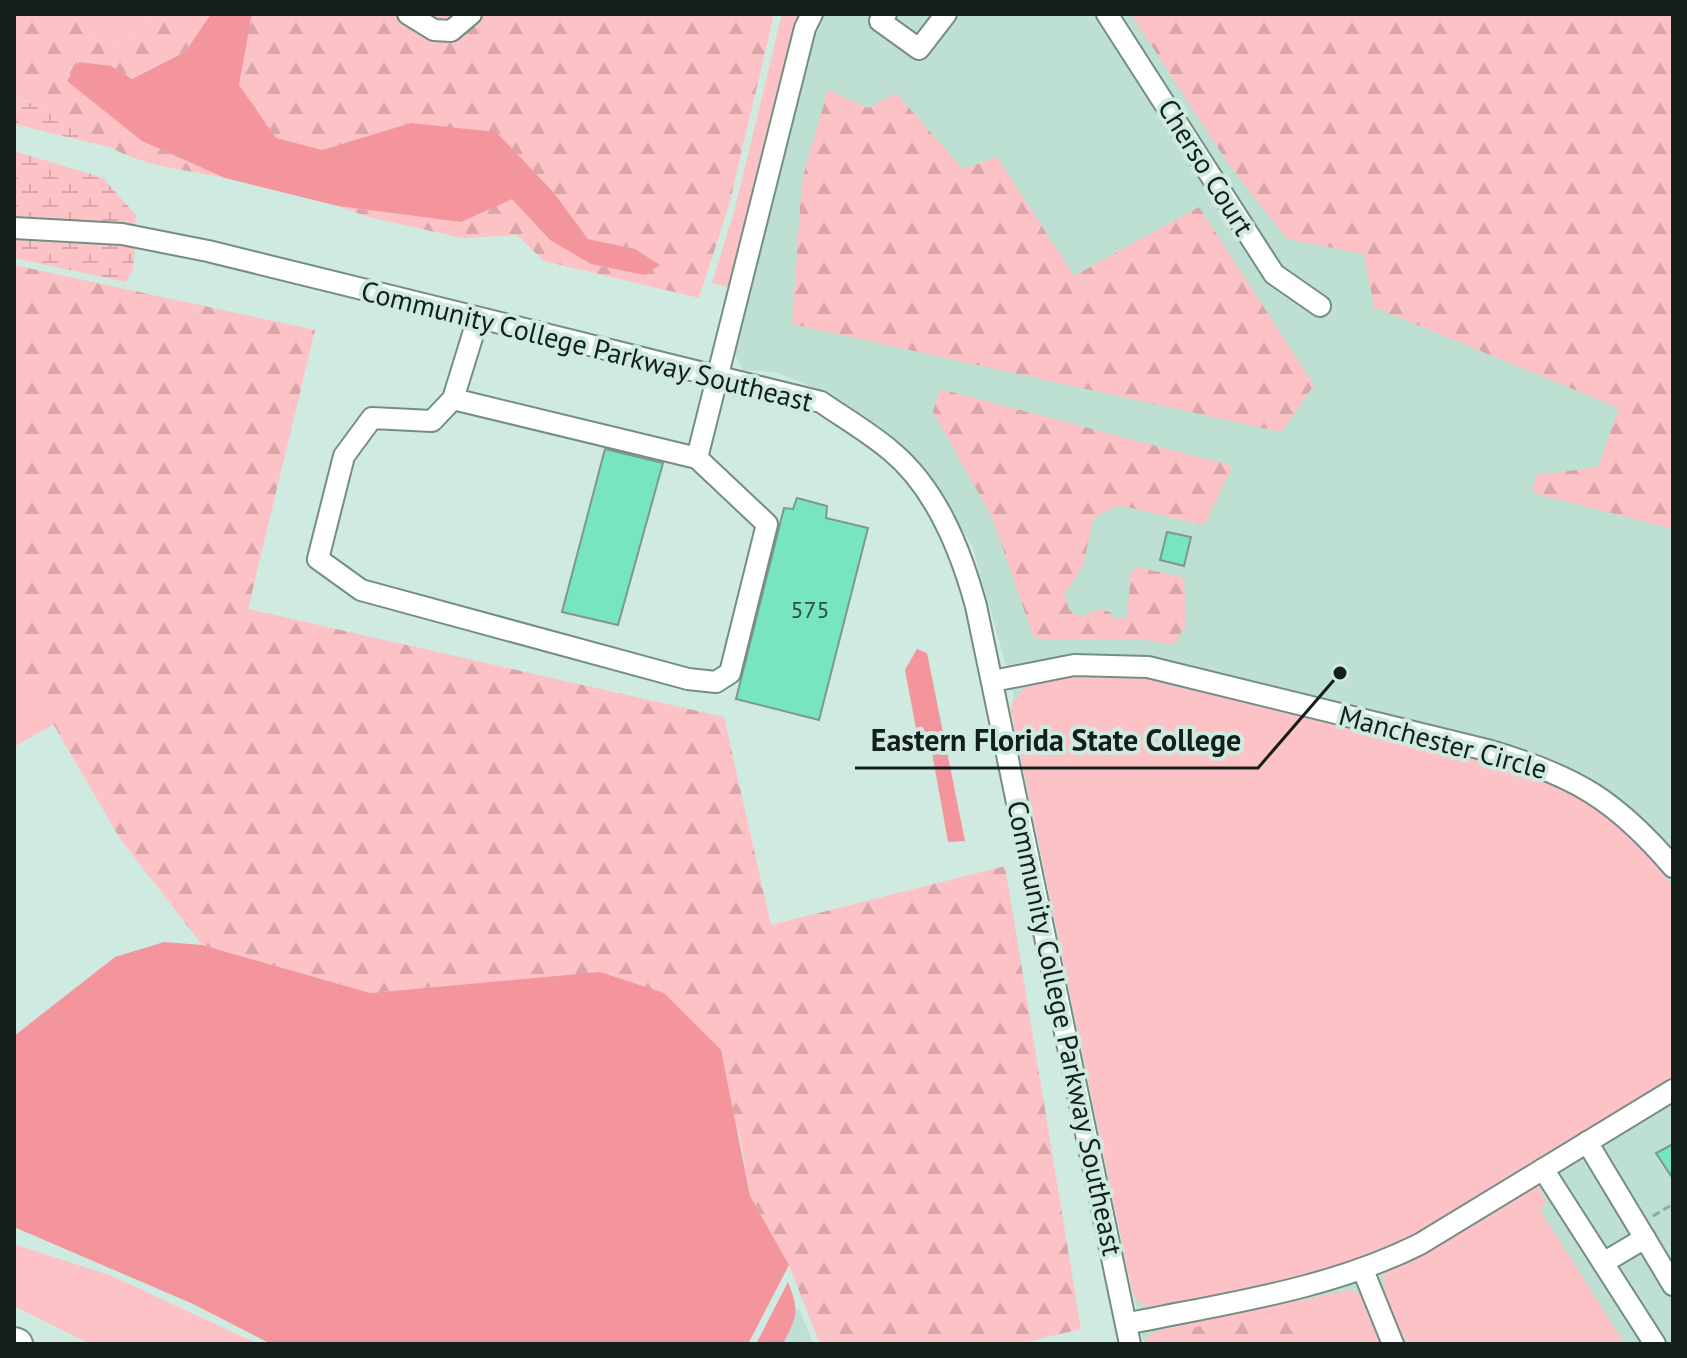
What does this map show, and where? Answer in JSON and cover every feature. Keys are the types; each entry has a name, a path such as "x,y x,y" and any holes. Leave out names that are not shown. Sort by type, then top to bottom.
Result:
{"street":[{"path":"408,14 434,30 451,31 472,15"},
{"path":"697,458 805,28 812,14"},
{"path":"886,14 880,21 919,49 946,14"},
{"name":"Cherso Court","path":"1107,14 1274,274 1320,306"},
{"name":"Community College Parkway Southeast","path":"14,228 122,234 208,251 821,402 893,452 925,491 955,542 969,580 993,681 1128,1334"},
{"path":"453,399 697,458 767,524 730,673 716,682 695,679 361,590 318,559 344,456 372,418 432,421 453,399 478,318"},
{"name":"Manchester Circle","path":"993,681 1074,665 1148,667 1264,686 1492,742 1586,786 1639,827 1673,867"},
{"path":"1128,1334 1363,1270 1420,1244 1673,1090"},
{"path":"1587,1142 1645,1229 1673,1285"},
{"path":"1543,1169 1655,1344"},
{"path":"1603,1263 1645,1229"},
{"path":"1363,1270 1393,1344"}],"path":[{"path":"1645,1229 1673,1204"}],"shaded area":[{"path":"211,14 252,14 239,85 276,138 322,150 411,123 496,132 554,193 588,239 635,249 660,265 644,275 591,264 550,240 512,199 461,222 338,206 225,178 142,141 67,81 79,62 111,66 132,79 185,52"},
{"path":"820,14 1673,14 1673,1344 1144,1344 1011,710 1014,694 972,545 918,460 831,395 776,372 743,370 734,353 737,328"},
{"path":"917,649 927,653 965,841 948,842 931,747 918,739 905,670"},
{"path":"164,942 202,945 370,993 600,972 664,993 721,1050 750,1196 789,1265 748,1344 271,1344 191,1303 14,1227 14,1036 115,957"},
{"path":"788,1282 795,1313 783,1344 756,1344"},
{"path":"797,1309 800,1311 813,1344 783,1344"}],"green space":[{"path":"14,14 72,14 70,17 98,42 135,39 152,14 211,14 185,52 131,79 111,66 142,141 225,178 153,164 125,154 53,113 14,97"},
{"path":"72,14 152,14 135,39 98,42 70,17"},
{"path":"252,14 774,14 729,205 699,298 544,261 517,235 462,238 368,217 338,206 461,222 512,198 543,231 570,251 601,264 644,275 635,249 588,239 554,193 411,123 322,150 276,138 239,85"},
{"path":"782,14 803,14 731,288 712,283 735,208"},
{"path":"1131,14 1673,14 1673,529 1533,493 1536,475 1598,467 1619,408 1374,307 1364,254 1287,239 1229,165"},
{"path":"828,90 868,108 896,93 963,169 997,157 1074,276 1199,207 1314,385 1281,432 792,324 802,180"},
{"path":"14,97 63,115 113,148 14,124"},
{"path":"14,151 103,178 136,215 135,228 14,220"},
{"path":"14,237 135,245 133,269 126,282 14,258"},
{"path":"14,265 315,330 248,609 724,717 771,925 1005,866 1081,1329 1018,1344 820,1344 789,1265 750,1196 739,1131 477,983 370,993 202,945 119,837 14,656"},
{"path":"940,389 1233,466 1204,525 1119,505 1094,517 1083,565 1064,595 1070,611 1082,617 1100,609 1110,612 1114,619 1127,617 1131,573 1137,567 1184,578 1186,624 1174,645 1146,640 1045,640 1033,636 992,517 933,412"},
{"path":"14,656 54,724 14,747"},
{"path":"1082,675 1132,676 1472,756 1581,794 1631,835 1673,886 1673,1078 1410,1238 1361,1260 1302,1277 1155,1308 1140,1304 1132,1291 1011,710 1021,692 1029,686"},
{"path":"1538,1185 1546,1203 1540,1210 1625,1344 1408,1344 1387,1309 1383,1274"},
{"path":"14,1244 112,1276 258,1344 90,1344 14,1306"},
{"path":"1349,1290 1360,1294 1382,1344 1144,1344 1149,1335 1166,1328"},
{"path":"1289,1310 1307,1344 1279,1344 1270,1336 1216,1344 1168,1344 1180,1330"}],"building":[{"path":"605,449 663,463 618,625 562,612"},
{"path":"797,498 827,506 826,518 868,528 819,720 736,699 784,508 793,509"},
{"path":"1167,532 1191,537 1184,566 1160,560"},
{"path":"1673,1144 1673,1179 1656,1153"}],"place":[{"name":"Eastern Florida State College","path":"1340,673"}]}
